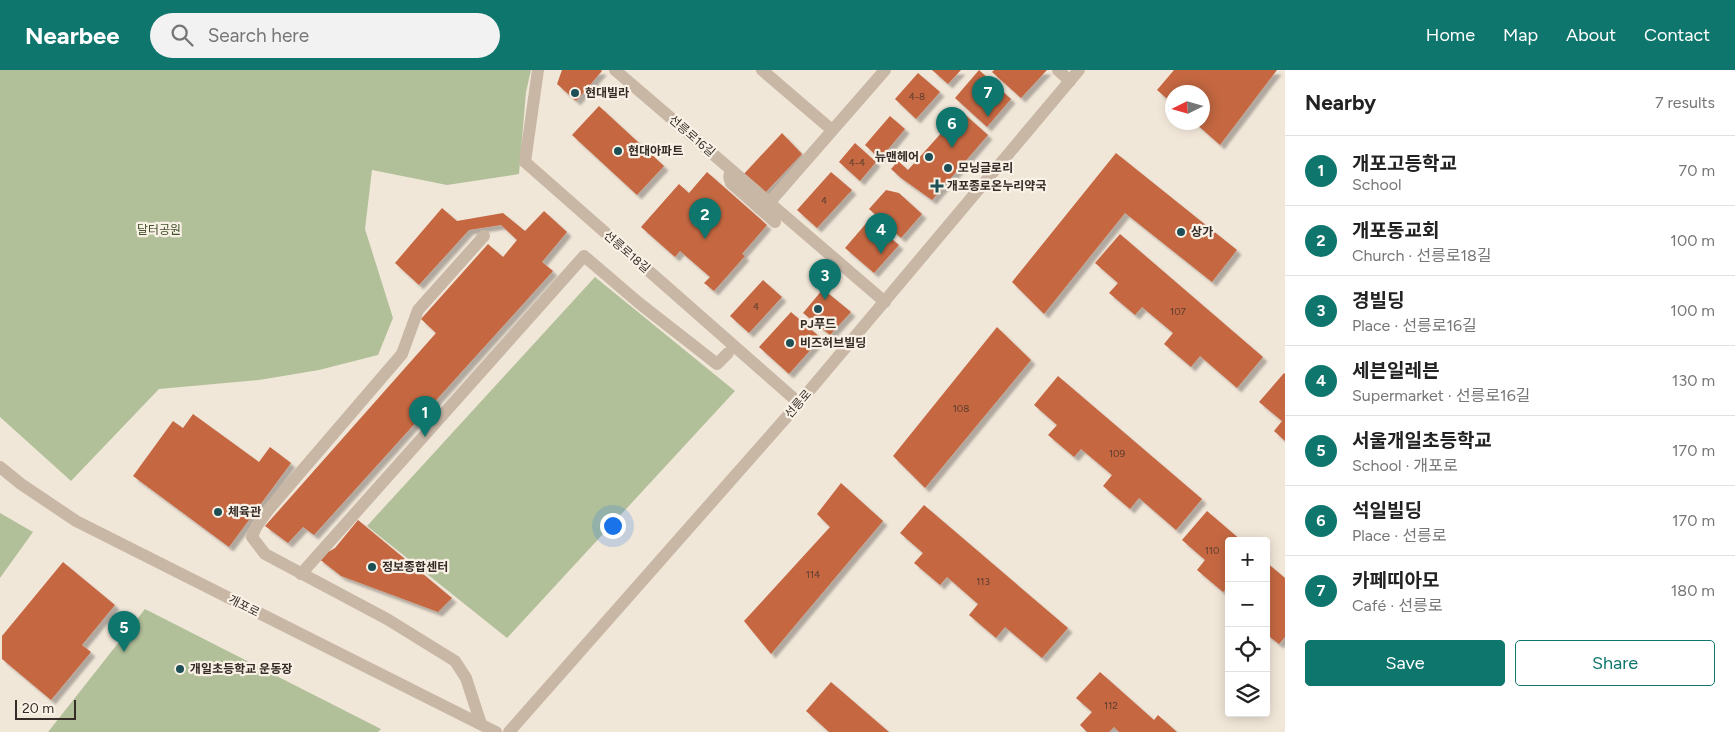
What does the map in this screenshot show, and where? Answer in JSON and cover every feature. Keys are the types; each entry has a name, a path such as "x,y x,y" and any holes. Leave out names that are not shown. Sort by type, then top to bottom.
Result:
{"street":[{"name":"선릉로18길","path":"538,70 525,162 799,403"},
{"name":"선릉로16길","path":"615,70 885,302"},
{"path":"762,70 832,130"},
{"path":"769,203 886,70"},
{"path":"1058,70 1070,81"},
{"name":"선릉로","path":"509,732 799,403 1079,70"},
{"path":"732,171 729,179 731,183 775,222"},
{"path":"481,724 466,678 455,661 387,619 265,554 252,537 256,527 269,509 402,354 418,310 484,236"},
{"path":"301,574 584,256 639,303 717,364 728,353"},
{"name":"개포로","path":"0,467 21,484 76,521 496,732"}],"green space":[{"name":"달터공원","path":"0,70 531,70 526,92 519,174 447,185 372,170 365,229 393,318 378,355 319,370 259,380 159,389 71,481 0,417"},
{"path":"595,277 735,391 507,638 367,526"},
{"path":"0,513 33,532 0,578"},
{"name":"개일초등학교 운동장","path":"145,609 381,729 378,732 48,732"}],"building":[{"name":"현대빌라","path":"562,70 602,71 576,101 557,84"},
{"path":"932,70 961,70 948,84"},
{"path":"979,70 1011,99 987,127 955,98"},
{"path":"994,70 1047,70 1021,98 992,72"},
{"path":"1174,70 1277,70 1220,145 1203,130 1210,130 1210,85 1165,85 1165,97 1157,90"},
{"path":"918,73 940,92 916,119 895,99"},
{"name":"현대아파트","path":"599,106 664,166 637,195 572,135"},
{"path":"961,111 988,135 932,200 891,169 898,161 908,170"},
{"path":"890,116 905,129 880,159 865,145"},
{"path":"782,133 802,154 764,194 742,176"},
{"path":"855,143 876,162 860,181 839,162"},
{"name":"상가","path":"1116,153 1237,250 1212,282 1125,213 1044,314 1012,282"},
{"path":"707,172 767,225 742,254 745,256 714,291 704,283 710,277 680,251 675,257 641,227 679,184 689,193"},
{"path":"831,172 852,190 817,228 797,210"},
{"path":"886,190 899,193 922,214 901,238 869,209"},
{"path":"442,208 457,221 503,213 525,231 544,211 567,232 542,262 553,271 314,535 303,527 288,543 265,526 436,333 421,319 488,244 503,257 517,240 501,225 469,230 419,285 395,263"},
{"path":"869,220 899,245 874,273 845,248"},
{"path":"1120,234 1263,357 1237,388 1200,356 1191,367 1164,344 1173,333 1142,307 1135,315 1109,293 1118,283 1095,263"},
{"path":"763,280 782,297 749,333 730,316"},
{"path":"823,289 851,312 830,335 803,313"},
{"name":"비즈허브빌딩","path":"791,312 821,338 789,374 759,347"},
{"path":"997,327 1031,360 925,488 893,456"},
{"path":"1284,373 1285,441 1274,431 1282,421 1259,402"},
{"path":"1058,376 1202,499 1176,530 1139,498 1130,509 1103,486 1112,475 1081,449 1074,457 1048,435 1057,425 1034,405"},
{"name":"체육관","path":"193,414 259,462 270,447 291,463 229,547 133,476 173,421 183,428"},
{"path":"841,483 883,521 771,654 744,621 830,527 817,514"},
{"path":"924,505 1068,628 1042,658 1005,627 996,638 969,615 978,604 947,577 940,585 914,563 923,553 900,533"},
{"path":"1207,511 1237,537 1225,537 1225,590 1223,592 1197,570 1205,560 1182,540"},
{"name":"정보종합센터","path":"358,520 452,598 438,612 341,576 318,558 335,548"},
{"path":"63,562 115,605 82,645 91,652 51,700 2,659 2,636"},
{"path":"1270,565 1285,578 1285,637 1279,644 1270,637"},
{"path":"1100,672 1154,720 1158,715 1177,732 1119,732 1114,727 1109,732 1087,732 1080,725 1092,712 1076,698"},
{"path":"831,682 889,732 829,732 806,711"}],"place":[{"name":"현대빌라","path":"575,93"},
{"name":"카페띠아모","path":"988,117"},
{"name":"석일빌딩","path":"952,148"},
{"name":"현대아파트","path":"618,151"},
{"name":"뉴맨헤어","path":"929,157"},
{"name":"모닝글로리","path":"948,168"},
{"name":"개포종로온누리약국","path":"937,186"},
{"name":"상가","path":"1181,232"},
{"name":"개포동교회","path":"705,239"},
{"name":"세븐일레븐","path":"881,254"},
{"name":"경빌딩","path":"825,300"},
{"name":"PJ푸드","path":"818,309"},
{"name":"비즈허브빌딩","path":"790,343"},
{"name":"개포고등학교","path":"425,437"},
{"name":"체육관","path":"218,512"},
{"name":"정보종합센터","path":"372,567"},
{"name":"서울개일초등학교","path":"124,652"},
{"name":"개일초등학교 운동장","path":"180,669"}]}
